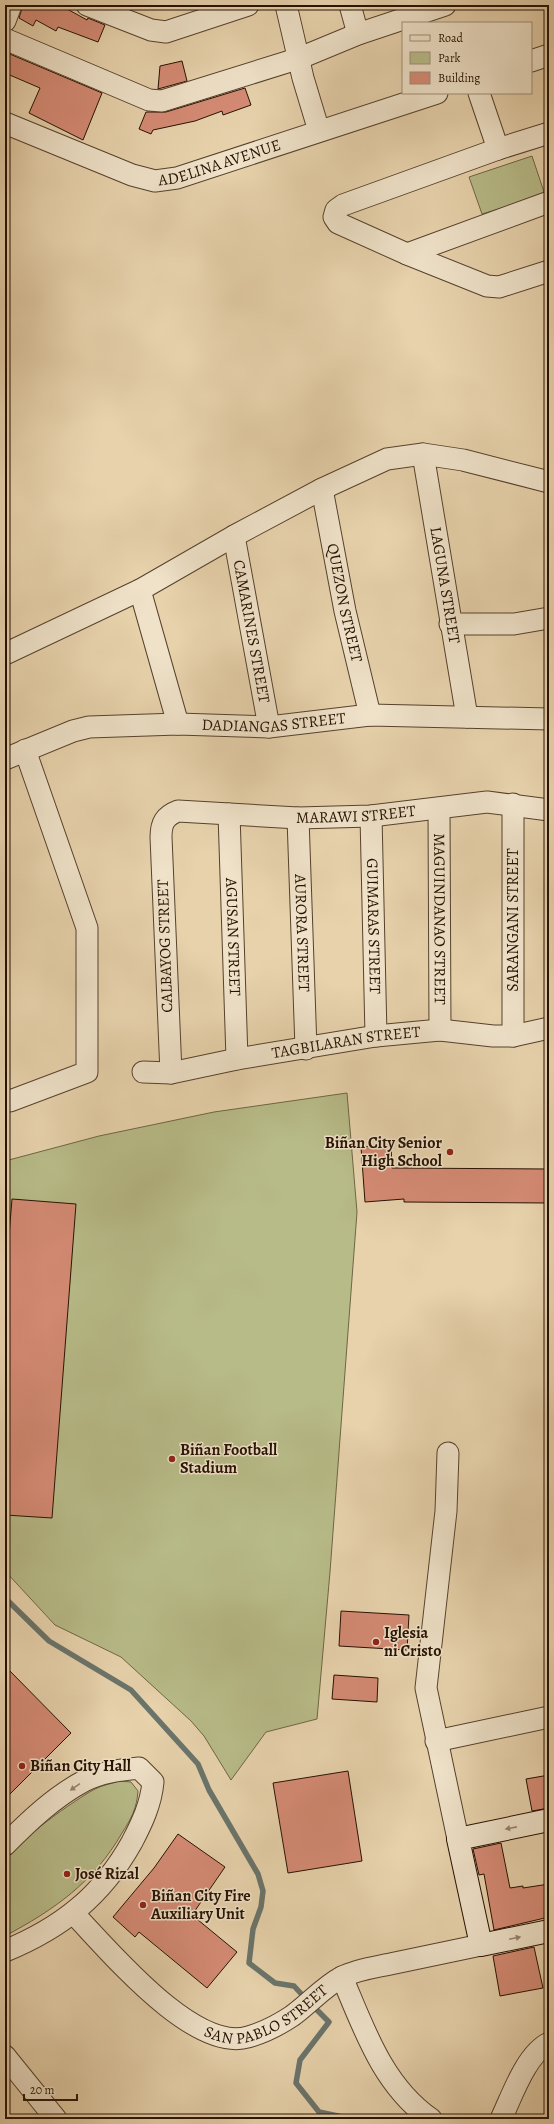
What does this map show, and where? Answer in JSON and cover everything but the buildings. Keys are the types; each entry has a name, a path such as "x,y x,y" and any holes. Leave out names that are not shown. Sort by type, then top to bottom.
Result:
{"street":[{"path":"5,21 11,5"},
{"path":"87,5 151,30 166,32 248,5"},
{"path":"286,5 300,58 303,78 319,132"},
{"path":"350,5 358,34"},
{"path":"5,39 149,100 162,101 300,58 420,9 445,5"},
{"path":"532,61 549,55"},
{"name":"ADELINA AVENUE","path":"5,123 132,175 155,181 177,178 434,94"},
{"path":"479,94 498,149"},
{"path":"549,133 498,149 343,204 336,210 334,217 338,223 407,254 487,286 499,287 549,271"},
{"path":"407,254 549,202"},
{"path":"5,654 140,590 234,536 322,489 387,459 423,454 463,460 549,482"},
{"name":"LAGUNA STREET","path":"423,454 450,624 467,717"},
{"name":"QUEZON STREET","path":"322,489 345,612 370,715"},
{"name":"CAMARINES STREET","path":"234,536 269,727"},
{"path":"140,590 178,724"},
{"path":"450,624 514,624 549,618"},
{"name":"DADIANGAS STREET","path":"5,759 73,731 89,727 178,724 269,727 370,715 549,719"},
{"path":"5,1101 10,1101 87,1072 87,928 25,750"},
{"name":"MARAWI STREET","path":"164,819 178,811 298,818 371,816 487,802 512,804 549,810"},
{"name":"SARANGANI STREET","path":"512,804 513,1036"},
{"name":"MAGUINDANAO STREET","path":"439,809 440,1030"},
{"name":"AGUSAN STREET","path":"229,814 237,1059"},
{"name":"GUIMARAS STREET","path":"371,816 376,1036"},
{"name":"AURORA STREET","path":"298,818 306,1049"},
{"name":"CALBAYOG STREET","path":"164,819 161,828 161,837 170,1073"},
{"name":"TAGBILARAN STREET","path":"143,1072 170,1073 237,1059 306,1049 376,1036 440,1030 493,1036 513,1036 549,1028"},
{"path":"448,1453 445,1519 426,1688 436,1741 481,1945"},
{"path":"436,1741 549,1717"},
{"path":"5,1845 36,1814 85,1780 114,1770 139,1768 153,1782 152,1796 140,1827 120,1863 100,1888 74,1913 38,1936 5,1951"},
{"path":"458,1839 549,1820"},
{"name":"SAN PABLO STREET","path":"74,1913 162,2004 188,2022 213,2033 234,2039 248,2037 291,2017 334,1983 362,1970 549,1931"},
{"path":"334,1983 399,2091 431,2119"},
{"path":"501,2119 530,2060 539,2048 549,2043"},
{"path":"5,2056 56,2119"}],"green space":[{"path":"532,156 545,195 482,214 469,177"},
{"name":"Biñan Football Stadium","path":"347,1093 357,1212 330,1572 317,1719 266,1732 231,1780 204,1736 191,1721 121,1657 55,1625 5,1571 5,1161 99,1136 214,1112"},
{"path":"119,1781 131,1782 138,1791 135,1808 131,1818 111,1850 86,1880 71,1893 40,1916 5,1936 4,1867 10,1854 32,1833 74,1802 98,1788"}],"waterway":[{"path":"5,1598 49,1641 131,1690 198,1764 209,1790 258,1874 263,1891 261,1907 253,1929 249,1963 275,1983 294,1986 306,1999"},
{"path":"312,2005 329,2022 300,2060 296,2083 319,2112 352,2119"}],"place":[{"name":"Biñan City Senior High School","path":"450,1152"},
{"name":"Biñan Football Stadium","path":"172,1459"},
{"name":"Iglesia ni Cristo","path":"376,1642"},
{"name":"Biñan City Hall","path":"22,1766"},
{"name":"José Rizal","path":"67,1874"},
{"name":"Biñan City Fire Auxiliary Unit","path":"143,1905"}]}
